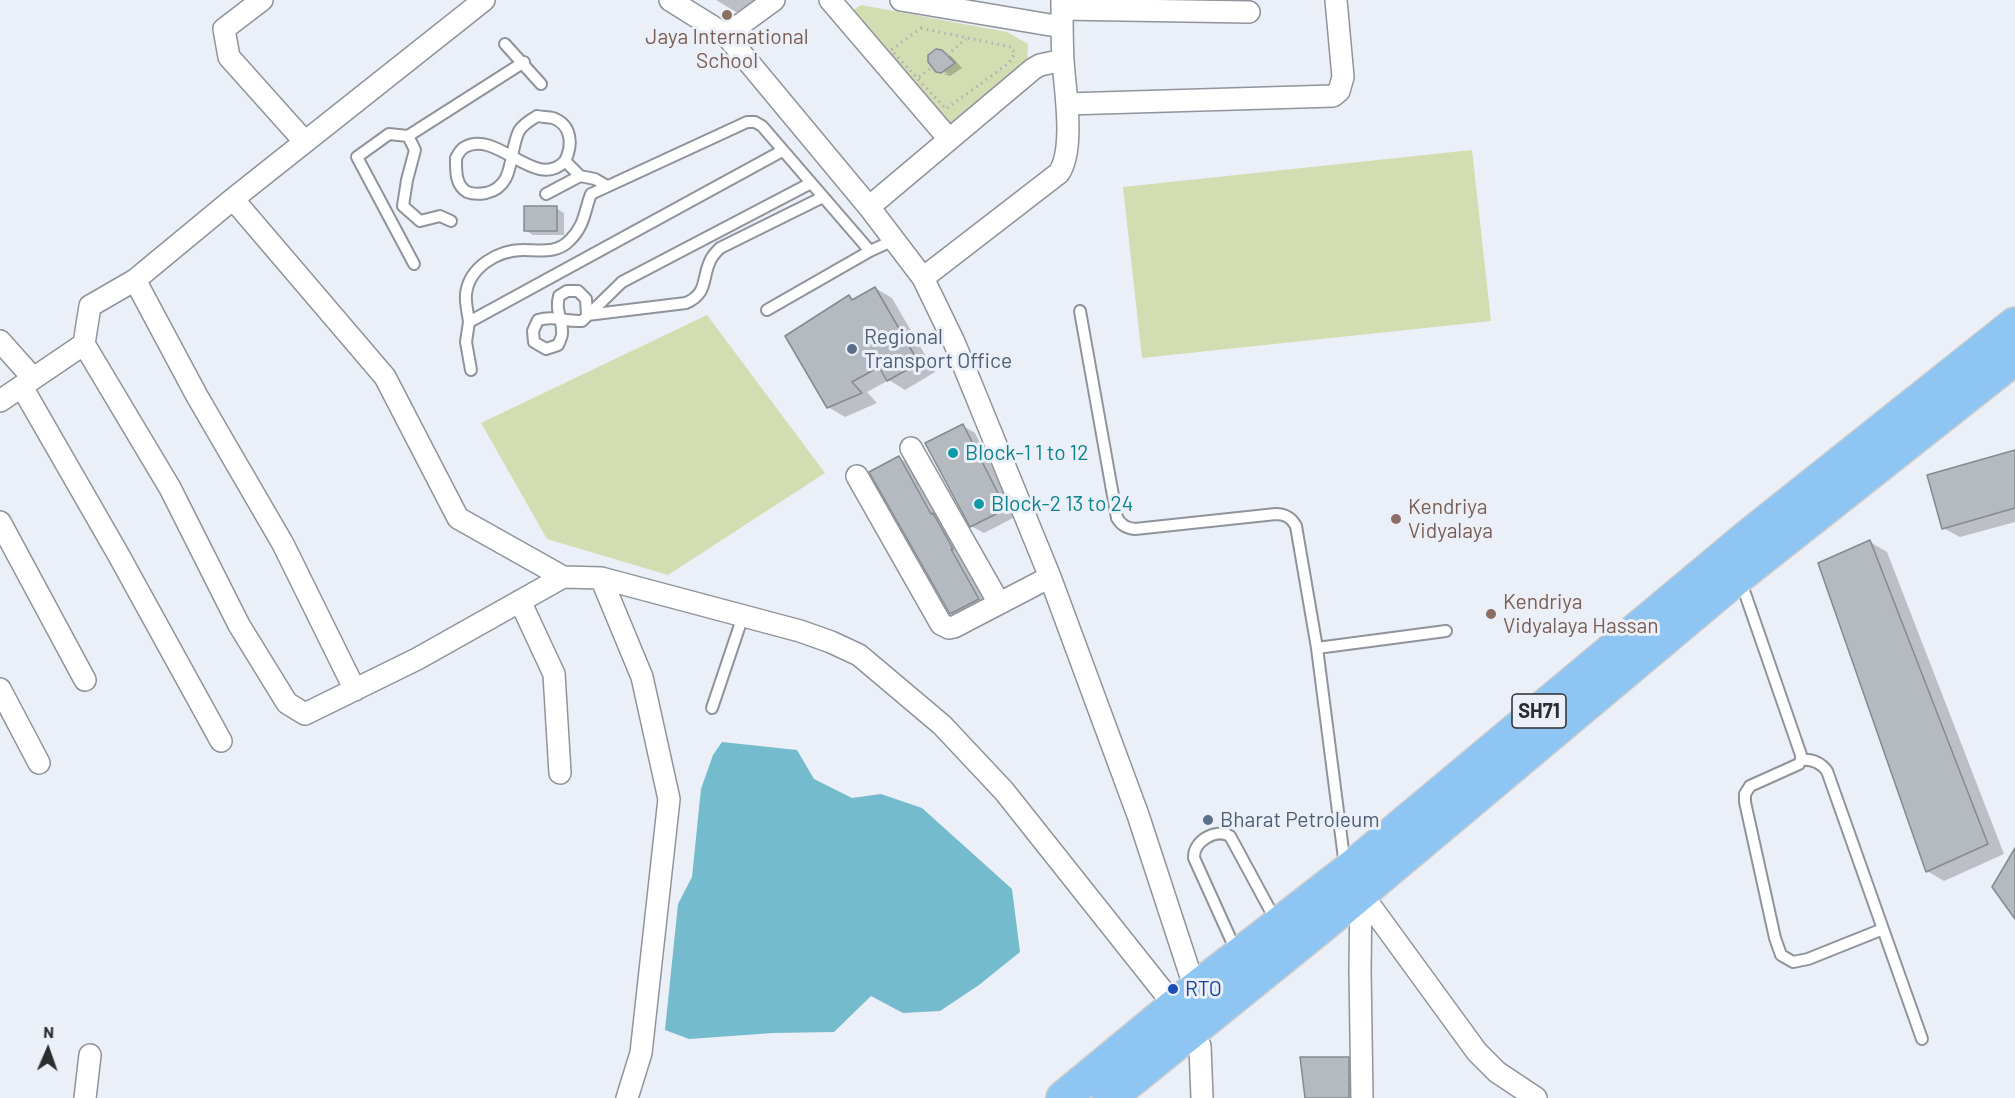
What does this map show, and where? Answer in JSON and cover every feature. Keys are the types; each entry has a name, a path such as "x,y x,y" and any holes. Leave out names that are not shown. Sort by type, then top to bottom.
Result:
{"main road":[{"name":"SH71","path":"1063,1098 1353,883 2015,324"},
{"name":"SH71","path":"1731,566 2015,358"},
{"name":"SH71","path":"1109,1098 1187,1008 1238,956 1277,924 1353,883"}],"street":[{"path":"262,0 224,29 229,57 305,142"},
{"path":"484,0 233,198 135,280 90,306 84,344 170,488 238,625 287,703 305,714 417,659 563,576"},
{"path":"670,0 726,34 868,207 923,278 954,342 1050,577 1138,815 1187,1008 1200,1046 1202,1098"},
{"path":"726,34 774,0"},
{"path":"830,0 949,139"},
{"path":"900,0 1062,12 1250,12"},
{"path":"1067,104 1333,96 1339,91 1343,77 1336,0"},
{"path":"923,278 1059,173 1063,167 1066,152 1067,104 1062,12"},
{"path":"868,207 1033,69 1040,65 1063,60"},
{"path":"233,198 385,377 458,518 563,576 601,578 800,631 859,655 942,725 1004,791 1187,1008"},
{"path":"135,280 197,396 283,544 355,690"},
{"path":"0,341 27,382 221,741"},
{"path":"0,401 84,344"},
{"path":"911,448 999,603"},
{"path":"857,476 941,624 949,628 954,627 1050,577"},
{"path":"0,522 85,680"},
{"path":"601,578 642,676 669,799 641,1053 627,1098"},
{"path":"520,601 554,674 560,773"},
{"path":"0,689 39,763"},
{"path":"1353,883 1360,970 1362,1098"},
{"path":"1353,883 1476,1052 1497,1072 1536,1098"},
{"path":"85,1098 90,1055"}],"lane":[{"path":"505,44 524,62 541,84"},
{"path":"414,264 357,157 389,135 408,136 524,62"},
{"path":"512,156 506,181 496,190 482,194 468,193 459,184 456,158 464,147 486,144 512,156 536,168 549,170 560,166 570,152 571,143 568,133 562,124 553,118 537,116 520,129 512,156"},
{"path":"471,369 466,342 469,322 466,294 476,270 498,254 521,250 549,252 569,242 583,223 591,194 747,122 755,122 762,126 870,251"},
{"path":"408,136 415,150 403,206 420,221 440,216 451,221"},
{"path":"469,322 782,151"},
{"path":"565,161 580,176 595,179 607,186"},
{"path":"546,194 580,176"},
{"path":"587,315 586,299 578,291 567,291 559,296 556,306 559,320 582,321 622,282 811,183"},
{"path":"587,315 686,303 697,298 703,287 711,260 720,248 823,197"},
{"path":"767,309 894,240"},
{"path":"1080,311 1117,518 1121,524 1136,529 1276,514 1288,516 1296,526 1353,883"},
{"path":"1731,566 1801,760"},
{"path":"712,708 743,616"},
{"path":"1317,648 1446,631"},
{"path":"1883,928 1808,959 1793,962 1781,955 1774,938 1745,802 1745,794 1750,786 1798,764 1801,760 1809,759 1817,762 1827,771 1883,928 1922,1038"},
{"path":"1238,956 1194,858 1197,846 1206,838 1219,833 1230,836 1277,924"}],"path":[{"path":"921,28 967,38 1011,46 1015,53 1009,63 946,109 891,50 921,28"},
{"path":"947,55 967,38"},
{"path":"918,78 932,67"}],"green space":[{"path":"861,5 1007,32 1028,44 1027,66 949,127 850,12"},
{"path":"1472,150 1491,321 1142,358 1123,187"},
{"path":"707,315 825,473 668,575 547,539 481,423"}],"water":[{"path":"722,742 797,750 814,779 852,798 881,794 922,808 1012,889 1020,952 979,985 940,1011 903,1013 871,996 834,1032 773,1033 689,1039 665,1030 678,904 692,877 701,789 713,755"}],"building":[{"path":"936,49 942,50 955,63 941,73 936,72 928,62 928,55"},
{"path":"524,206 557,206 557,231 524,231"},
{"name":"Regional Transport Office","path":"875,287 919,363 887,381 879,367 852,382 862,393 827,408 785,336 849,295 852,300"},
{"path":"963,424 1006,509 970,527 925,443"},
{"path":"2015,450 2015,508 1942,529 1927,475"},
{"path":"899,456 947,538 979,599 950,614 869,472"},
{"path":"1870,540 1988,844 1926,872 1818,563"},
{"path":"2015,848 2015,919 1992,887"},
{"path":"1300,1057 1349,1057 1349,1098 1305,1098"}],"place":[{"name":"Jaya International School","path":"727,15"},
{"name":"Regional Transport Office","path":"852,349"},
{"name":"Block-1 1 to 12","path":"953,453"},
{"name":"Block-2 13 to 24","path":"979,504"},
{"name":"Kendriya Vidyalaya","path":"1396,519"},
{"name":"Kendriya Vidyalaya Hassan","path":"1491,614"},
{"name":"Bharat Petroleum","path":"1208,820"},
{"name":"RTO","path":"1173,989"}]}
